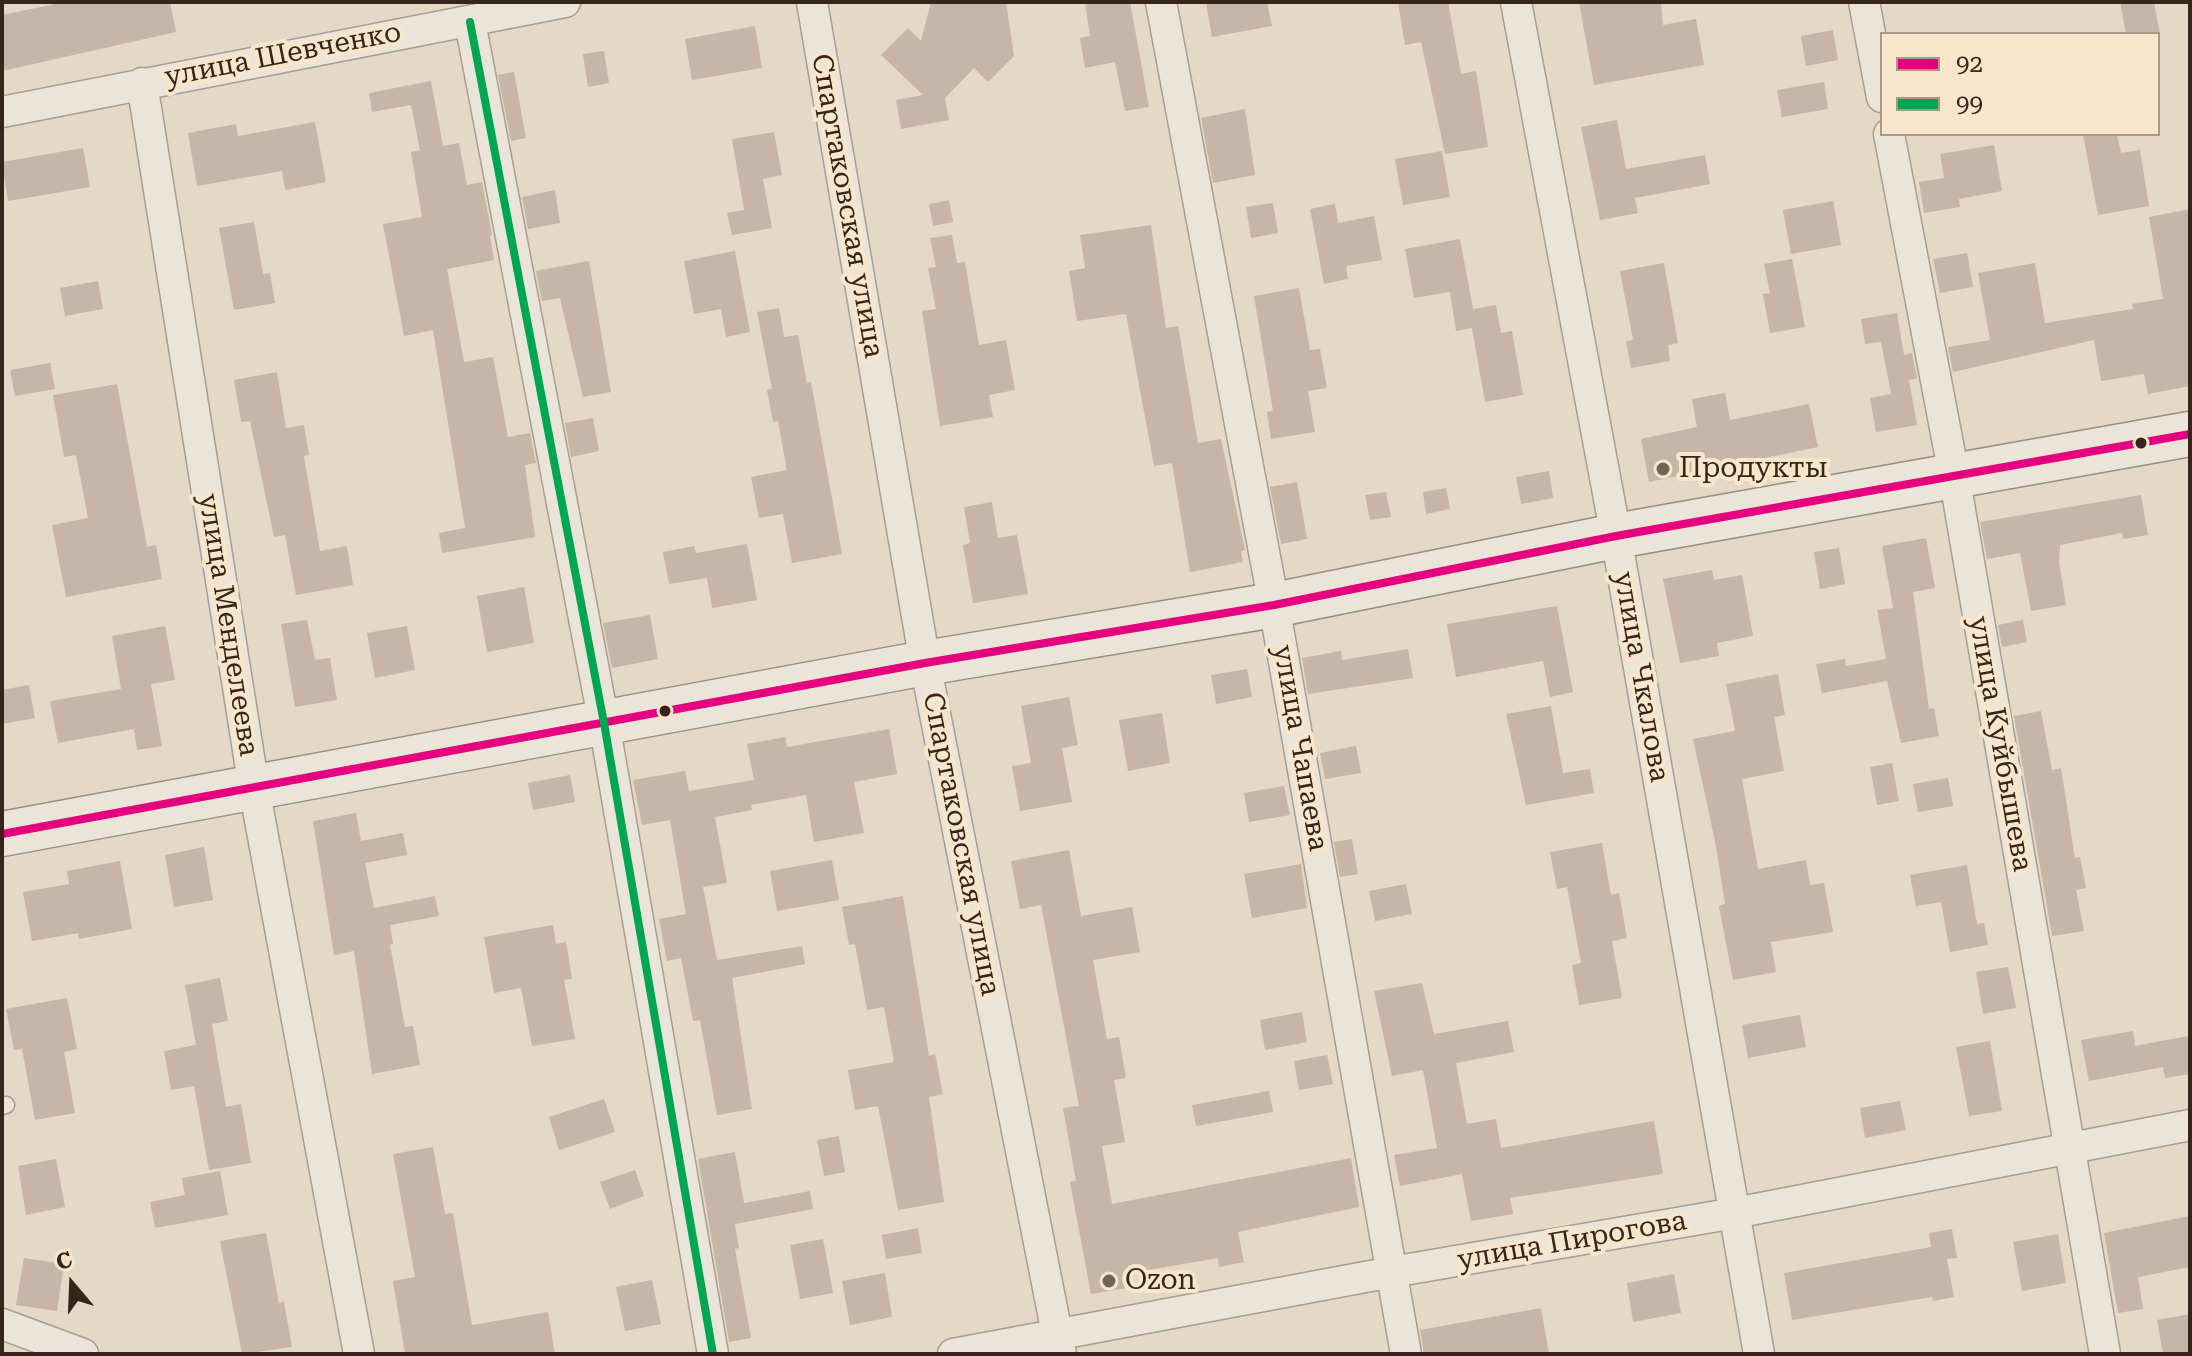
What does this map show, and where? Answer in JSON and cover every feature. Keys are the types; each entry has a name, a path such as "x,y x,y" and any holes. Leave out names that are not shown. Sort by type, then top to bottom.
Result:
{"main road":[{"path":"2,834 925,663 1274,605 1616,536 2190,434"}],"street":[{"name":"улица Шевченко","path":"2,112 142,83 429,14 470,22 565,2"},
{"name":"Спартаковская улица","path":"812,2 925,663 1059,1345"},
{"name":"улица Чапаева","path":"1161,2 1274,605 1406,1354"},
{"name":"улица Чкалова","path":"1516,2 1616,536 1759,1354"},
{"path":"1864,2 1880,86"},
{"path":"470,22 604,723 713,1354"},
{"name":"улица Менделеева","path":"142,83 254,788 359,1354"},
{"name":"улица Куйбышева","path":"1889,136 1954,475 2105,1354"},
{"name":"улица Пирогова","path":"953,1354 1059,1345 1392,1272 1735,1213 2190,1125"},
{"path":"2,1324 83,1354"}],"building":[{"path":"65,2 170,2 176,32 2,71 2,15"},
{"path":"931,2 1006,2 1014,56 988,82 974,68 945,98 949,120 901,129 896,100 923,95 881,55 908,28 921,41"},
{"path":"1085,2 1130,2 1149,107 1125,111 1115,62 1085,68 1080,38 1090,36"},
{"path":"1206,2 1267,2 1272,26 1212,37"},
{"path":"1398,2 1448,2 1461,74 1476,71 1488,147 1445,154 1421,42 1405,45"},
{"path":"1579,2 1661,2 1663,25 1696,19 1704,65 1594,85"},
{"path":"2120,2 2154,2 2160,32 2126,32"},
{"path":"755,26 762,68 692,80 685,39"},
{"path":"1833,30 1838,60 1806,66 1801,36"},
{"path":"604,51 609,83 588,87 583,54"},
{"path":"514,72 526,138 511,141 498,75"},
{"path":"431,81 443,146 459,143 467,185 482,182 492,235 494,260 447,269 464,362 493,357 508,437 530,433 536,463 525,465 535,537 442,553 439,533 465,528 433,330 404,336 383,224 422,217 411,152 420,150 411,105 372,112 369,93"},
{"path":"1824,82 1828,109 1782,117 1777,90"},
{"path":"1245,109 1255,175 1213,183 1201,118"},
{"path":"1617,120 1626,169 1705,155 1710,184 1635,198 1638,213 1600,220 1581,127"},
{"path":"315,122 326,182 285,190 282,171 197,186 188,133 236,124 238,136"},
{"path":"774,132 782,175 763,179 772,228 732,235 727,213 744,210 732,139"},
{"path":"2083,136 2117,136 2121,153 2140,150 2149,206 2098,215"},
{"path":"1994,145 2002,191 1959,199 1960,207 1924,213 1919,182 1944,178 1940,154"},
{"path":"83,148 90,187 8,201 2,162"},
{"path":"1442,151 1450,197 1403,205 1395,159"},
{"path":"555,190 560,223 528,229 522,197"},
{"path":"949,200 953,222 933,226 929,204"},
{"path":"1833,201 1841,245 1791,254 1783,210"},
{"path":"1273,203 1278,233 1251,238 1246,207"},
{"path":"1335,204 1338,223 1374,216 1382,260 1346,266 1348,279 1324,284 1310,209"},
{"path":"2190,209 2190,386 2148,394 2144,374 2101,381 2094,340 1953,372 1948,347 1990,340 1978,273 2035,263 2045,323 2133,309 2132,304 2163,299 2149,217"},
{"path":"254,222 263,274 270,273 275,303 234,310 219,228"},
{"path":"1151,225 1166,328 1178,326 1198,443 1221,439 1245,550 1241,551 1243,562 1190,572 1172,463 1154,466 1126,314 1077,321 1069,271 1085,268 1080,235"},
{"path":"952,235 957,263 965,262 979,345 1006,340 1015,390 989,395 993,417 940,426 922,311 936,309 928,268 936,267 930,238"},
{"path":"1460,239 1473,309 1496,305 1501,333 1512,331 1523,395 1485,402 1472,328 1456,331 1450,292 1414,298 1405,249"},
{"path":"735,251 750,332 726,337 721,309 694,314 684,261"},
{"path":"1967,253 1973,287 1940,293 1933,259"},
{"path":"1792,259 1805,327 1770,333 1763,294 1770,293 1764,264"},
{"path":"589,261 611,392 583,397 560,298 542,301 536,271"},
{"path":"1664,263 1678,343 1668,345 1670,361 1631,368 1626,341 1633,340 1620,271"},
{"path":"98,281 103,309 65,316 60,288"},
{"path":"1299,288 1310,350 1320,349 1327,388 1308,391 1315,432 1271,439 1267,412 1273,411 1254,296"},
{"path":"779,308 784,337 798,335 807,383 811,382 842,554 792,563 783,514 759,518 751,477 787,470 778,421 773,422 767,390 772,389 757,312"},
{"path":"1897,313 1904,355 1912,353 1917,378 1909,380 1917,425 1876,432 1870,398 1891,394 1881,342 1865,344 1861,319"},
{"path":"50,363 55,389 15,396 10,370"},
{"path":"277,372 286,428 304,425 309,455 304,456 320,551 347,546 353,585 296,595 285,535 274,537 250,421 241,422 234,380"},
{"path":"117,384 147,547 156,545 162,579 66,597 52,525 88,518 76,455 64,457 53,395"},
{"path":"1725,393 1730,420 1809,404 1818,447 1649,482 1641,439 1697,427 1692,399"},
{"path":"593,418 599,451 571,457 565,423"},
{"path":"1549,471 1553,498 1521,504 1516,477"},
{"path":"1297,482 1307,539 1281,544 1270,487"},
{"path":"1446,488 1450,509 1426,514 1423,492"},
{"path":"1386,492 1391,517 1370,520 1365,495"},
{"path":"2141,495 2148,535 2123,539 2122,533 2060,545 2059,562 2066,605 2031,611 2020,553 1987,559 1980,522"},
{"path":"992,502 998,538 1017,535 1028,594 973,603 963,545 970,543 964,507"},
{"path":"1926,538 1935,588 1913,592 1929,709 1934,708 1939,736 1901,743 1887,681 1822,693 1816,664 1845,659 1846,666 1886,659 1877,610 1893,608 1882,546"},
{"path":"747,544 757,600 712,608 707,578 669,584 663,552 694,546 696,553"},
{"path":"1839,548 1845,584 1820,589 1814,552"},
{"path":"1712,570 1714,580 1742,575 1753,636 1717,643 1719,656 1680,663 1663,579"},
{"path":"524,587 534,643 487,652 477,596"},
{"path":"1557,606 1573,692 1550,697 1543,661 1456,677 1447,624"},
{"path":"650,615 658,659 612,668 603,623"},
{"path":"307,620 315,660 330,658 337,700 295,707 281,624"},
{"path":"2023,620 2027,642 2002,647 1998,625"},
{"path":"165,626 175,680 151,684 162,746 137,750 134,729 58,743 50,701 121,689 112,636"},
{"path":"407,626 415,670 375,678 367,633"},
{"path":"1408,649 1413,678 1308,694 1302,658 1341,651 1342,660"},
{"path":"1247,669 1252,697 1216,704 1211,675"},
{"path":"1778,674 1785,715 1774,717 1784,771 1742,779 1758,869 1806,860 1810,885 1824,883 1833,932 1771,942 1776,972 1733,980 1719,906 1725,904 1716,846 1693,739 1735,731 1726,684"},
{"path":"29,685 35,718 2,724 2,690"},
{"path":"1069,697 1078,745 1062,748 1072,802 1020,811 1012,766 1031,763 1021,706"},
{"path":"1551,706 1563,773 1590,769 1594,793 1526,805 1506,714"},
{"path":"2041,711 2052,770 2061,768 2075,858 2080,857 2086,888 2076,890 2084,931 2052,936 2014,716"},
{"path":"1162,713 1170,763 1128,771 1119,720"},
{"path":"889,729 897,774 854,782 864,833 814,842 806,795 751,805 752,810 715,817 727,883 703,887 717,960 802,946 805,964 732,978 752,1109 717,1115 700,1020 693,1021 681,958 667,961 659,919 686,914 670,820 642,825 633,780 685,771 689,791 754,780 747,744 785,737 787,747"},
{"path":"1356,746 1361,773 1325,779 1320,753"},
{"path":"1892,763 1899,801 1877,805 1870,767"},
{"path":"570,775 575,802 533,810 528,783"},
{"path":"1948,778 1953,806 1918,812 1913,784"},
{"path":"1284,786 1290,815 1249,822 1244,793"},
{"path":"356,813 361,841 403,833 407,855 365,863 374,908 435,896 439,916 390,925 393,944 390,945 405,1027 413,1026 420,1065 372,1074 354,951 334,955 313,821"},
{"path":"1352,839 1358,874 1340,877 1334,842"},
{"path":"1602,843 1611,895 1619,893 1627,938 1612,941 1622,998 1579,1005 1572,965 1581,963 1567,887 1557,889 1550,852"},
{"path":"204,847 213,900 174,907 165,855"},
{"path":"1069,850 1081,916 1132,907 1140,952 1093,960 1107,1039 1119,1037 1126,1078 1114,1080 1125,1142 1102,1146 1112,1204 1351,1158 1359,1207 1238,1232 1244,1262 1219,1267 1218,1258 1125,1274 1127,1288 1091,1294 1070,1182 1076,1181 1063,1108 1079,1106 1041,905 1020,909 1011,861"},
{"path":"832,860 839,900 777,911 770,871"},
{"path":"120,861 132,929 79,939 78,933 32,941 23,892 69,884 67,871"},
{"path":"1301,864 1307,908 1252,918 1244,874"},
{"path":"1967,865 1977,924 1984,923 1988,945 1950,952 1941,902 1916,906 1910,875"},
{"path":"1406,884 1412,914 1375,921 1369,891"},
{"path":"903,896 929,1056 935,1054 943,1094 929,1097 944,1202 898,1210 878,1106 855,1110 848,1070 894,1062 884,1007 867,1010 855,944 849,945 842,907"},
{"path":"553,925 556,944 566,942 572,979 564,980 575,1039 532,1046 521,988 494,993 484,937"},
{"path":"2008,967 2016,1008 1983,1014 1976,972"},
{"path":"220,978 228,1021 212,1024 226,1107 241,1104 251,1163 209,1170 194,1086 171,1090 164,1051 196,1045 185,985"},
{"path":"1422,983 1434,1034 1508,1021 1514,1052 1456,1063 1467,1124 1496,1119 1501,1148 1654,1121 1663,1174 1510,1198 1513,1214 1471,1221 1462,1174 1400,1186 1394,1155 1437,1148 1423,1070 1392,1076 1374,991"},
{"path":"67,998 77,1049 64,1052 75,1113 35,1120 22,1049 14,1050 6,1009"},
{"path":"1302,1012 1307,1042 1265,1050 1260,1020"},
{"path":"1800,1015 1806,1047 1748,1058 1742,1025"},
{"path":"2133,1031 2135,1046 2188,1036 2190,1074 2165,1078 2163,1067 2089,1081 2081,1040"},
{"path":"1990,1041 2002,1111 1969,1116 1956,1047"},
{"path":"1327,1055 1333,1084 1299,1090 1294,1061"},
{"path":"1269,1091 1273,1112 1196,1126 1192,1105"},
{"path":"604,1099 615,1132 559,1150 549,1117"},
{"path":"1900,1101 1906,1130 1865,1138 1860,1108"},
{"path":"839,1136 845,1172 824,1176 817,1140"},
{"path":"433,1147 445,1214 453,1213 472,1325 548,1312 555,1354 405,1354 393,1281 415,1277 393,1154"},
{"path":"735,1152 744,1203 810,1191 813,1209 735,1224 739,1248 735,1249 751,1338 729,1342 698,1159"},
{"path":"56,1159 65,1207 26,1215 18,1166"},
{"path":"635,1170 644,1196 610,1209 600,1182"},
{"path":"220,1171 228,1215 155,1228 150,1202 185,1195 182,1178"},
{"path":"2190,1216 2190,1267 2138,1277 2143,1309 2118,1313 2104,1233"},
{"path":"918,1228 922,1253 886,1259 882,1235"},
{"path":"1952,1229 1957,1258 1947,1259 1954,1297 1933,1301 1932,1297 1792,1320 1784,1273 1931,1247 1929,1233"},
{"path":"266,1233 279,1303 284,1302 292,1347 242,1354 220,1241"},
{"path":"2058,1234 2066,1283 2022,1291 2013,1242"},
{"path":"823,1239 833,1293 800,1299 790,1245"},
{"path":"24,1258 64,1264 57,1311 16,1305"},
{"path":"885,1273 892,1317 850,1325 842,1281"},
{"path":"1674,1274 1681,1313 1633,1322 1627,1283"},
{"path":"652,1280 661,1324 625,1331 616,1287"},
{"path":"1541,1308 1549,1354 1424,1354 1420,1330"},
{"path":"2190,1314 2190,1354 2163,1354 2157,1320"}],"transit line":[{"name":"99","path":"470,22 604,723 713,1354"},
{"name":"92","path":"2,834 925,663 1274,605 1616,536 2190,434"}],"place":[{"name":"Продукты","path":"1663,469"},
{"name":"Ozon","path":"1109,1281"}]}
